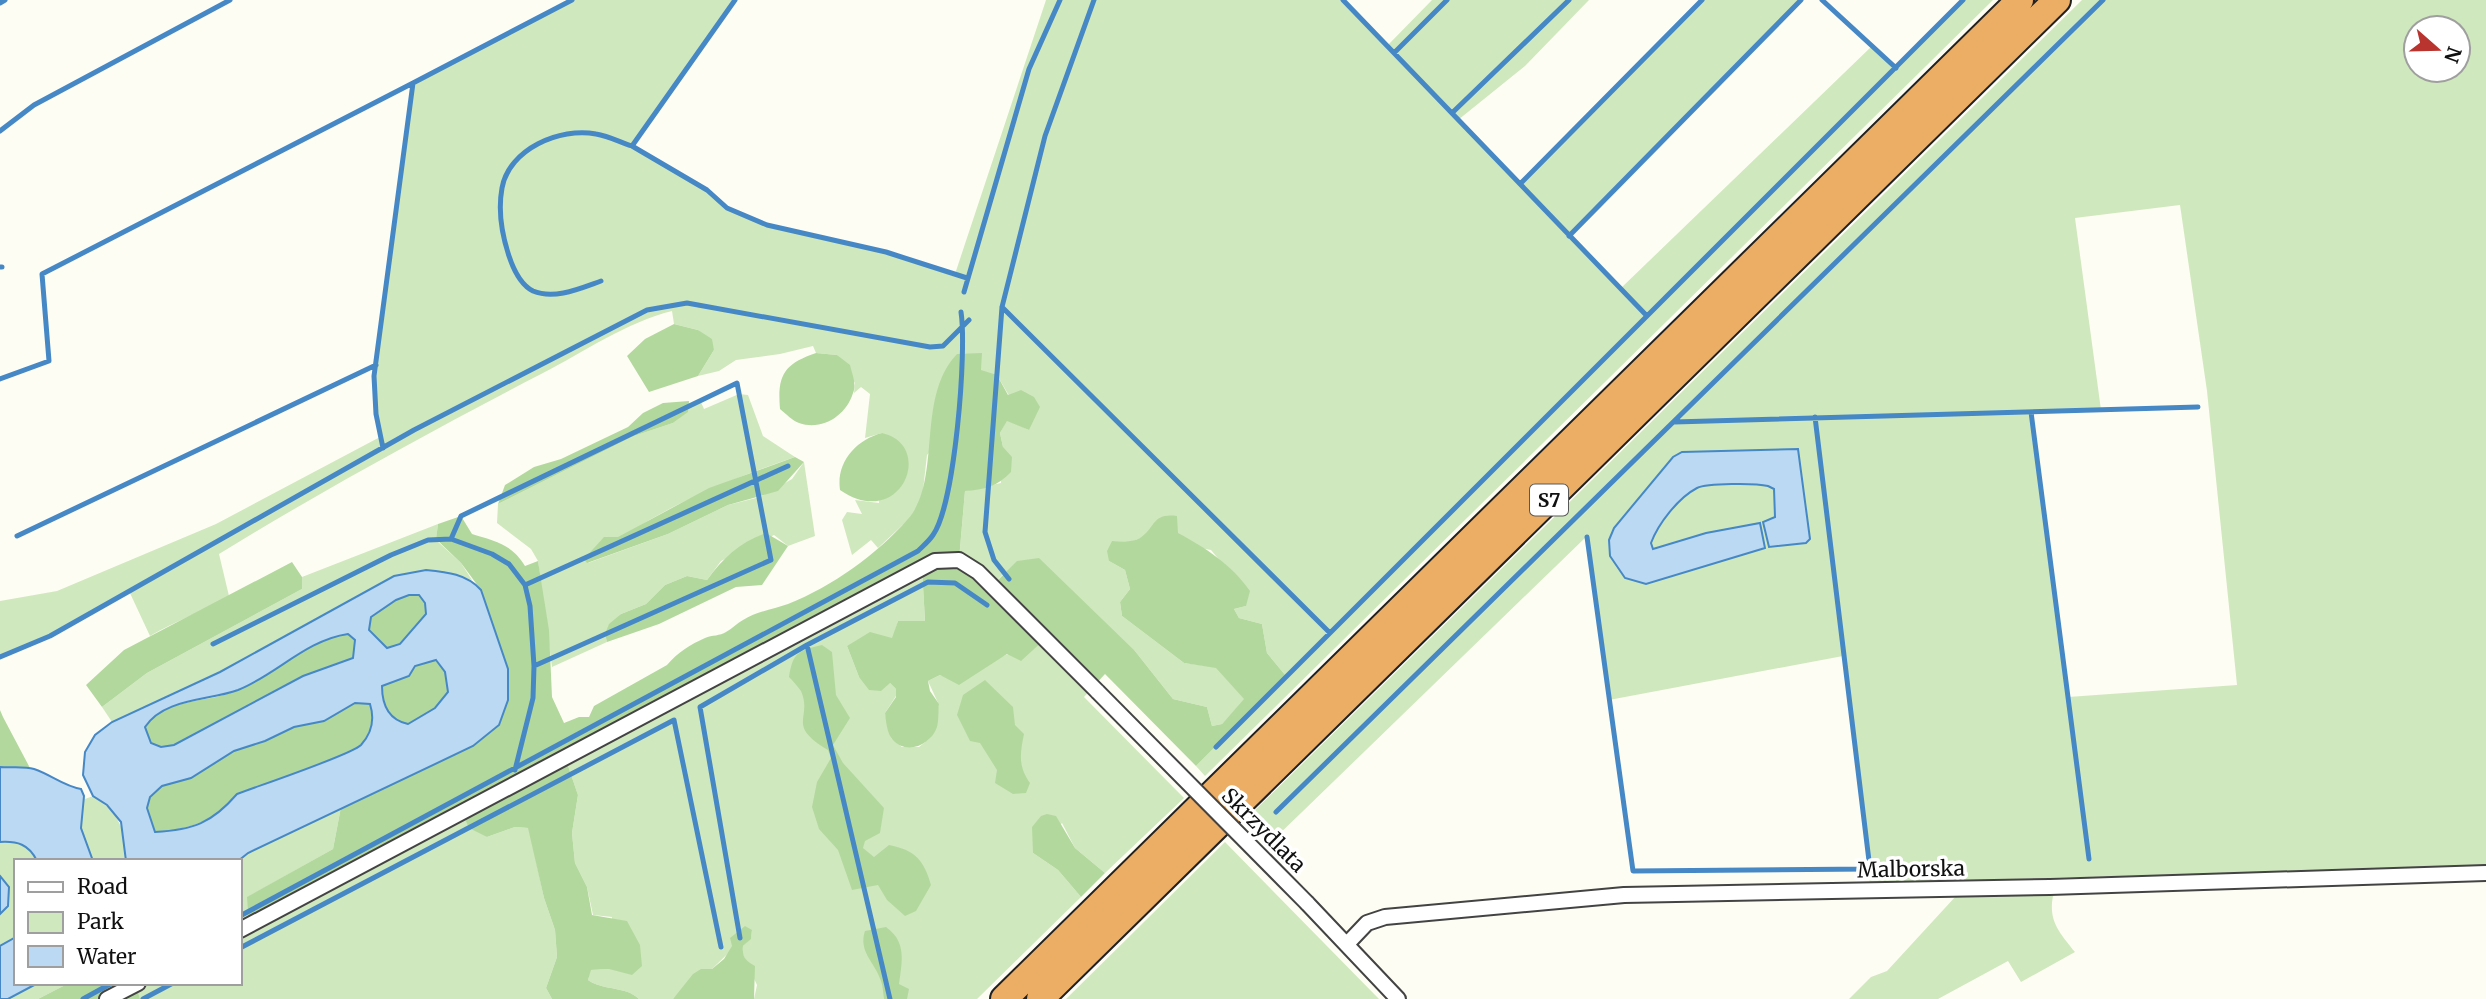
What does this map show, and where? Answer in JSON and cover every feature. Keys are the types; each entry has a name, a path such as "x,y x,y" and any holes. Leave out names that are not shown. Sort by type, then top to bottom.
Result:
{"highway":[{"name":"S7","path":"1004,999 2020,0"},
{"name":"S7","path":"1040,999 2057,0"}],"street":[{"name":"Skrzydlata","path":"242,929 935,561 959,560 978,572 1307,903 1398,999"},
{"name":"Malborska","path":"1347,944 1367,923 1385,917 1624,895 2036,887 2486,873"},
{"path":"107,999 134,985"}],"green space":[{"path":"572,0 735,0 632,146 707,190 727,208 767,225 886,252 955,274 1046,0 1343,0 1387,46 1432,0 1589,0 1525,66 1458,120 1520,184 1702,0 1801,0 1570,236 1620,289 1872,46 1896,67 1963,0 1993,0 1205,776 1196,766 1286,676 1267,653 1262,624 1239,618 1234,609 1246,606 1226,568 1211,550 1143,537 1131,542 1112,541 1109,561 1125,570 1130,589 1120,602 1122,616 1184,663 1216,667 1245,699 1222,724 1212,726 1207,707 1173,699 1135,651 1004,573 992,586 959,560 965,491 1001,483 1003,447 1000,433 1007,420 1029,430 997,375 927,455 922,499 910,518 878,548 871,540 852,555 842,520 847,512 862,514 855,500 879,503 882,433 865,438 870,394 861,387 854,393 855,383 837,355 816,353 813,346 736,360 719,371 698,376 714,350 698,330 674,324 672,311 639,322 606,338 379,460 219,554 229,596 150,636 129,591 50,636 0,657 0,601 57,591 216,524 380,437 374,376 413,83"},
{"path":"2082,0 2486,0 2486,866 1870,883 1843,656 1609,700 1586,537 1270,843 1247,818","holes":["2180,205 2207,391 2237,685 2068,697 2032,413 2101,410 2075,218"]},
{"path":"674,324 698,330 712,339 714,350 698,376 649,392 627,356 645,339"},
{"path":"816,353 837,355 850,365 854,390 850,401 839,415 824,423 808,425 794,421 780,409 780,387 785,372 790,367"},
{"path":"982,353 981,370 997,375 1008,395 1021,390 1034,397 1040,407 1029,430 1007,421 1000,433 1003,447 1012,457 1011,472 990,486 965,491 959,560 992,586 1017,561 1039,558 1135,651 1173,699 1207,707 1212,726 1222,724 1244,699 1216,668 1184,663 1122,616 1120,602 1130,589 1125,570 1109,561 1107,551 1112,541 1137,540 1158,519 1177,516 1178,533 1218,558 1250,591 1246,606 1234,609 1239,618 1262,624 1267,653 1286,676 1196,766 1105,674 1093,687 1045,639 1021,661 1007,654 959,685 940,675 928,681 930,691 939,704 937,727 924,743 911,747 898,744 889,734 885,713 896,697 896,689 890,683 881,691 869,690 859,677 847,646 870,632 892,638 898,621 925,621 922,568 565,757 578,795 572,833 575,863 587,887 592,915 627,921 640,945 642,966 632,975 609,969 591,970 588,980 628,992 639,999 552,999 546,988 557,957 555,930 544,898 528,828 515,827 487,837 469,828 462,812 249,925 247,897 333,849 341,807 473,746 481,590 461,563 436,539 438,524 461,516 472,534 509,548 525,566 538,561 549,630 552,697 564,723 579,717 589,717 594,706 667,665 689,646 724,633 753,615 805,597 837,579 882,545 908,519 925,483 932,415 944,372 957,354"},
{"path":"739,394 748,395 763,436 795,457 687,500 635,528 588,563 668,534 728,505 760,497 792,479 804,462 815,536 788,546 774,535 721,561 707,580 687,576 665,585 646,604 621,614 605,634 607,642 552,667 538,561 531,549 497,523 498,504 634,436 673,423 687,412 690,405 700,400 704,409"},
{"path":"689,401 688,412 673,423 634,436 498,504 505,485 534,467 561,459 628,427 643,413 663,403"},
{"path":"882,433 898,441 907,453 909,467 904,482 894,494 880,500 862,500 840,490 841,470 850,454 864,441"},
{"path":"795,457 804,462 778,491 728,505 668,534 587,563 584,559 604,537 618,537 709,488"},
{"path":"438,524 436,540 461,563 472,580 433,573 394,576 220,672 112,722 102,707 147,673 302,589 302,577"},
{"path":"766,533 788,546 762,585 736,587 659,624 607,642 605,634 609,624 621,614 646,604 665,585 687,576 707,580 733,552"},
{"path":"292,562 302,577 302,589 147,673 102,707 86,685 124,650"},
{"path":"922,567 925,622 898,621 893,638 847,646 859,677 890,683 896,689 896,696 885,713 891,738 902,747 919,747 930,738 939,705 928,681 940,675 949,678 1045,639 1093,687 1084,697 1184,798 1105,873 1075,848 1062,823 1033,853 1058,870 1081,897 977,999 754,999 757,985 743,955 743,946 751,938 752,930 712,969 694,976 673,999 639,999 628,992 588,980 590,970 609,969 612,917 593,915 587,887 575,863 572,833 578,795 565,757"},
{"path":"409,595 419,595 425,603 426,614 400,644 387,649 368,629 371,617 396,600"},
{"path":"348,634 355,640 353,658 303,676 174,745 161,747 151,743 145,727 162,711 233,692 303,651"},
{"path":"822,645 832,652 836,695 850,718 833,745 843,763 884,808 880,833 865,841 863,848 874,857 889,845 912,853 925,869 931,885 916,911 905,916 887,900 878,885 852,890 838,850 819,829 812,807 817,782 831,758 828,750 807,734 803,721 804,701 801,691 789,677 792,662 798,654"},
{"path":"436,659 445,672 448,692 435,708 408,724 396,719 385,705 382,686 415,666"},
{"path":"985,680 1013,707 1015,725 1024,734 1021,760 1023,771 1030,783 1026,793 1013,794 995,783 997,770 980,743 970,741 957,715 963,695"},
{"path":"355,703 370,704 372,710 372,726 361,745 322,763 237,794 218,812 200,822 155,833 147,808 150,797 162,786 191,778 234,751 265,741 294,727 324,721"},
{"path":"0,710 3,717 30,768 0,767"},
{"path":"0,767 34,769 81,789 85,799 93,796 102,802 119,823 126,859 14,859 14,985 65,985 38,999 0,999"},
{"path":"341,807 333,849 248,897 461,811 487,837 515,827 529,828 544,898 555,930 557,957 546,988 552,999 140,999 135,985 242,985 240,859"},
{"path":"1041,816 1056,816 1075,848 1105,873 1081,897 1058,870 1033,853 1032,827"},
{"path":"1225,842 1379,999 1066,999"},
{"path":"1956,896 2053,896 2054,920 2060,933 2075,952 2021,982 2008,961 1938,999 1849,999 1871,977 1887,971"},
{"path":"745,926 752,930 751,939 743,946 743,953 745,959 755,966 754,999 673,999 693,974 701,969 712,969 724,959 732,946 730,938"},
{"path":"886,927 900,946 902,960 899,984 909,989 907,999 884,999 881,981 865,951 865,931"},
{"path":"65,985 136,985 140,999 38,999"}],"water":[{"path":"1798,449 1810,539 1806,543 1769,547 1763,522 1775,517 1774,489 1762,485 1721,484 1702,486 1683,498 1658,528 1651,543 1653,549 1706,533 1760,523 1765,548 1646,584 1625,578 1610,556 1609,540 1614,528 1673,457 1682,452"},
{"path":"426,570 463,577 481,590 508,669 508,700 499,725 473,746 248,853 240,859 126,859 121,822 107,805 93,796 83,775 85,752 95,735 112,722 220,672 394,576","holes":["409,595 419,595 425,603 426,614 400,644 387,648 369,630 371,617 396,600","348,634 355,640 353,658 303,676 174,745 161,747 151,743 145,727 163,711 175,705 238,690 318,643","436,660 445,672 448,692 435,708 408,724 396,719 388,711 382,686 409,676 415,666","355,703 370,704 372,721 368,736 354,750 237,794 219,812 201,823 155,832 147,808 150,797 162,786 191,778 234,751 265,741 294,727 324,721"]},
{"path":"0,767 34,769 81,789 84,796 81,828 92,859 36,859 22,845 0,842"},
{"path":"0,876 9,887 8,906 0,914"},
{"path":"14,938 14,985 34,985 8,999 0,999 0,946"}],"waterway":[{"path":"0,3 5,0"},
{"path":"0,131 34,105 230,0"},
{"path":"383,448 376,414 374,376 413,83 572,0"},
{"path":"735,0 632,146 707,190 727,208 767,225 886,252 967,278"},
{"path":"964,292 1029,69 1060,0"},
{"path":"1009,579 994,560 985,532 1002,307 1045,136 1094,0"},
{"path":"1343,0 1647,316"},
{"path":"1394,53 1447,0"},
{"path":"1452,113 1569,0"},
{"path":"1520,184 1702,0"},
{"path":"1569,236 1801,0"},
{"path":"1822,0 1896,68"},
{"path":"1216,747 1963,0"},
{"path":"1276,812 2103,0"},
{"path":"0,379 49,361 42,274 413,83"},
{"path":"601,281 568,292 550,294 533,291 525,285 513,266 504,240 502,188 515,162 525,152 552,138 567,134 596,134 632,146"},
{"path":"0,657 50,636 414,430 647,310 687,303 930,347 943,346 969,320"},
{"path":"1002,307 1330,633"},
{"path":"242,915 918,551 933,535 941,518 953,461 961,392 961,312"},
{"path":"17,536 376,365"},
{"path":"451,539 461,516 737,383 771,560 534,666"},
{"path":"1674,422 2198,407"},
{"path":"2031,412 2089,859"},
{"path":"1587,537 1633,871 1870,869 1815,417"},
{"path":"525,585 788,466"},
{"path":"213,644 391,555 428,540 451,539 492,554 509,564 525,585 530,606 533,698 515,770"},
{"path":"740,938 700,707 807,645 928,582 955,583 987,605"},
{"path":"807,645 890,999"},
{"path":"242,947 674,720 721,947"},
{"path":"83,999 108,985"},
{"path":"143,999 169,985"}]}
